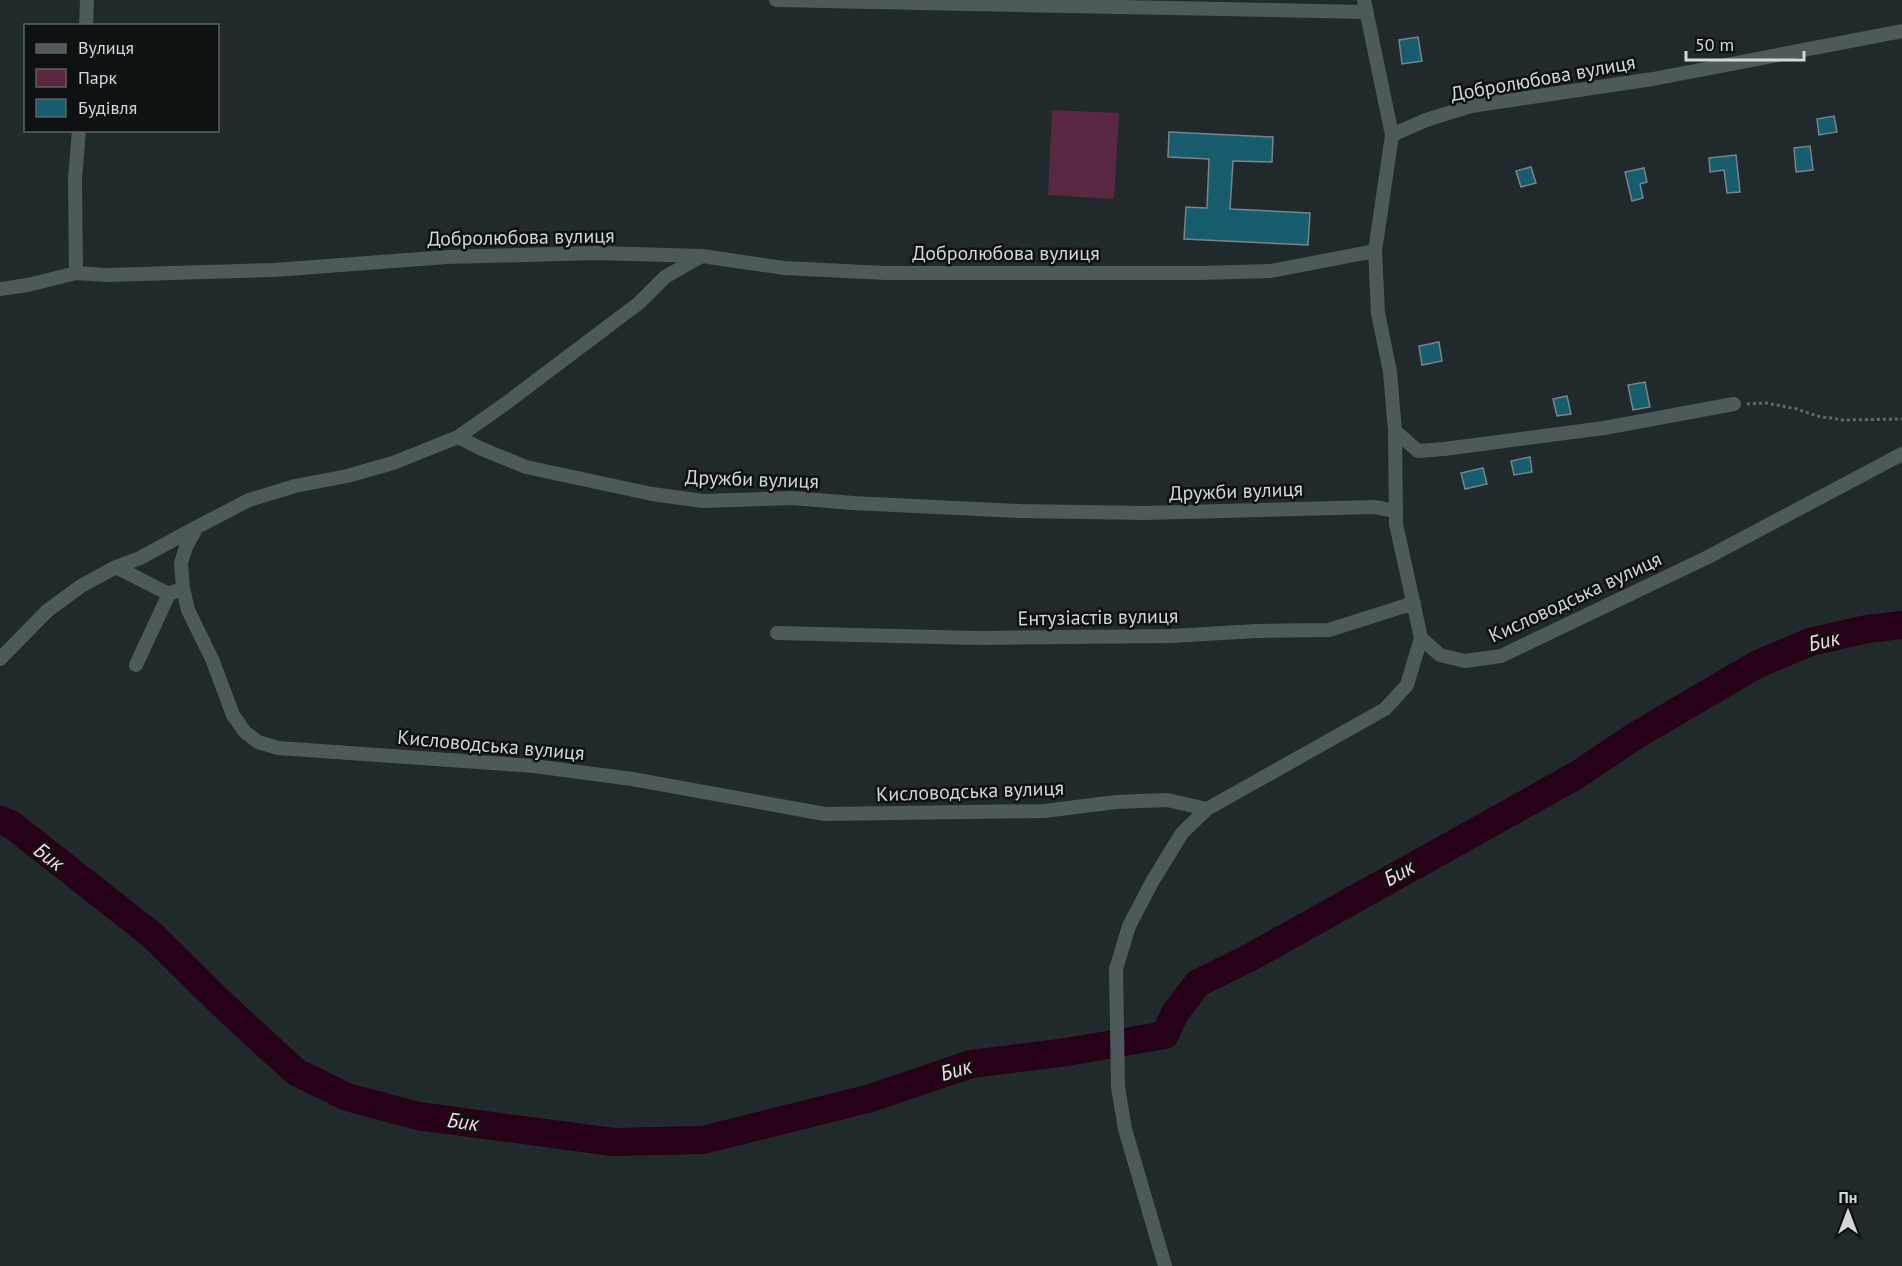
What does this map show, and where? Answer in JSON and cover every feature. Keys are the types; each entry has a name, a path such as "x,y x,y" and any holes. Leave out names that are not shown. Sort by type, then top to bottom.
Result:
{"street":[{"path":"86,24 87,0"},
{"path":"776,0 1365,6 1392,135 1375,252 1378,313 1390,372 1395,431 1396,524 1420,638 1407,685 1385,709 1207,809 1182,833 1152,882 1130,926 1116,969 1118,1087 1125,1129 1165,1266"},
{"name":"Добролюбова вулиця","path":"1392,135 1426,120 1471,106 1653,79 1902,31"},
{"path":"76,273 75,179 79,132"},
{"name":"Добролюбова вулиця","path":"0,289 28,285 76,273 118,275 274,270 447,257 597,253 702,256 784,268 886,273 1200,273 1271,272 1375,252"},
{"path":"0,659 47,611 81,586 116,567 140,558 249,500 295,486 347,476 393,463 458,437 639,303 665,277 702,256"},
{"path":"1395,431 1418,451 1604,428 1734,404"},
{"name":"Дружби вулиця","path":"458,437 526,467 652,494 703,501 792,498 1020,511 1144,513 1374,507 1396,511"},
{"name":"Кисловодська вулиця","path":"1420,638 1440,655 1465,661 1501,656 1708,557 1902,454"},
{"path":"136,666 169,594 183,588 181,563 186,547 197,527"},
{"path":"116,567 169,594"},
{"name":"Кисловодська вулиця","path":"183,588 188,610 212,659 233,715 244,732 258,742 278,748 534,766 632,779 825,814 1044,811 1116,802 1167,800 1207,809"},
{"name":"Ентузіастів вулиця","path":"777,633 978,638 1171,636 1329,630 1414,603"}],"path":[{"path":"1734,404 1766,403 1843,420 1902,419"}],"green space":[{"path":"1052,110 1119,113 1114,199 1048,195"}],"building":[{"path":"1418,37 1422,61 1402,64 1399,40"},
{"path":"1834,116 1837,132 1819,135 1817,119"},
{"path":"1169,132 1273,137 1272,162 1233,161 1230,209 1310,213 1308,245 1184,239 1186,207 1207,208 1209,159 1168,157"},
{"path":"1810,146 1813,170 1796,172 1794,148"},
{"path":"1736,155 1740,192 1727,193 1724,170 1710,172 1709,158"},
{"path":"1531,167 1536,183 1521,187 1516,171"},
{"path":"1644,168 1647,182 1640,184 1643,198 1632,201 1625,172"},
{"path":"1439,342 1442,361 1422,365 1419,346"},
{"path":"1645,382 1650,407 1633,410 1628,385"},
{"path":"1567,396 1571,414 1557,416 1553,399"},
{"path":"1530,457 1532,472 1514,475 1511,461"},
{"path":"1483,468 1487,484 1465,489 1461,473"}],"waterway":[{"name":"Бик","path":"0,820 12,825 152,935 296,1072 347,1097 418,1116 613,1142 703,1140 871,1098 971,1064 1067,1052 1165,1035 1175,1013 1198,983 1251,957 1577,775 1635,736 1756,665 1810,642 1867,629 1902,625"}]}
